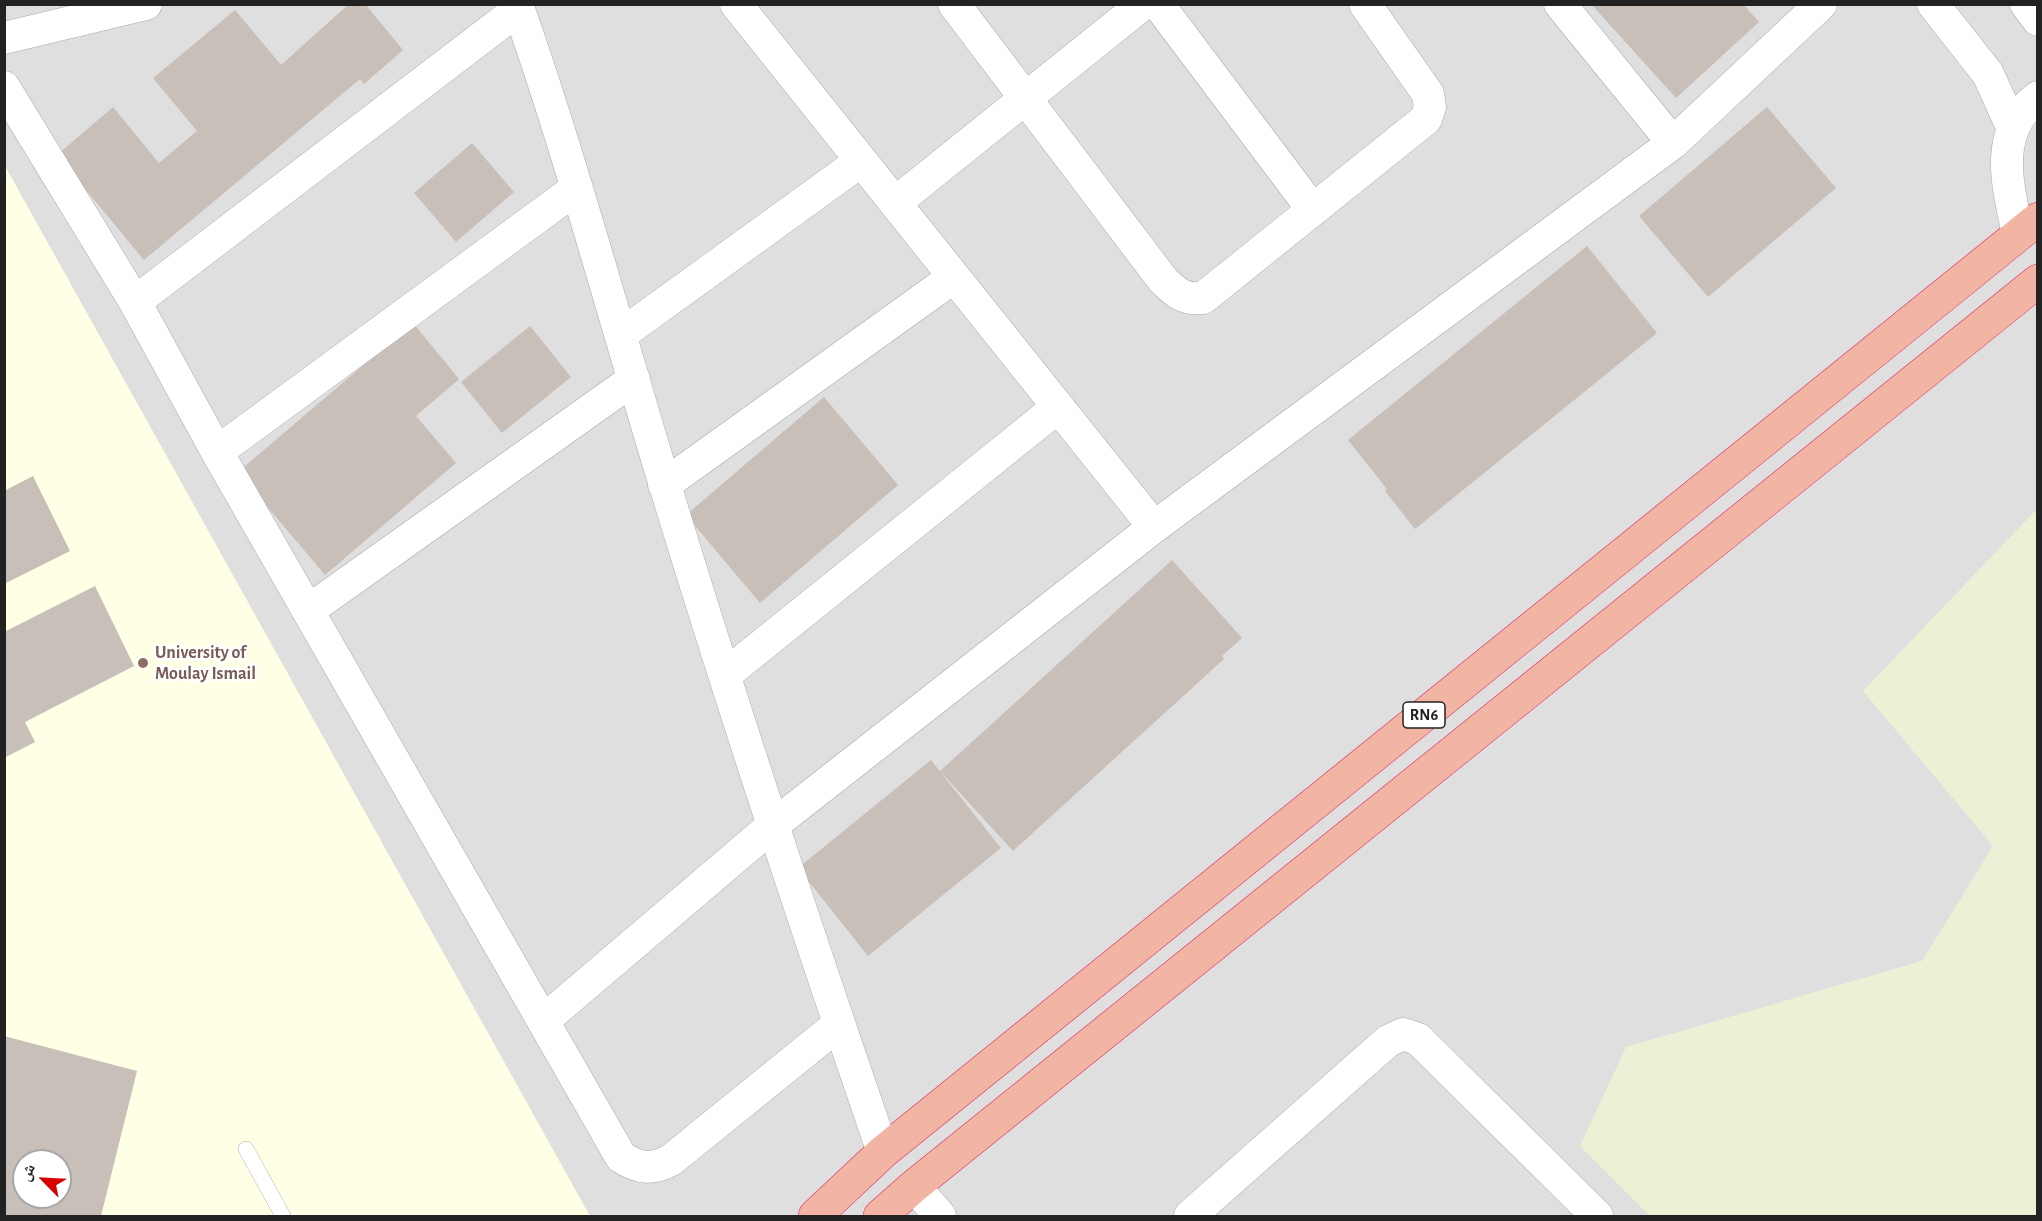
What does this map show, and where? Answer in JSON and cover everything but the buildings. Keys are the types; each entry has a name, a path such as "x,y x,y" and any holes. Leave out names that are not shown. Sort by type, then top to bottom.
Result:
{"highway":[{"name":"RN6","path":"815,1216 883,1152 2028,226"},
{"name":"RN6","path":"880,1216 914,1186 2037,281"}],"street":[{"path":"4,38 146,4"},
{"path":"736,4 1154,527"},
{"path":"954,4 1163,280 1177,294 1190,299 1203,298 1426,119 1430,107 1428,94 1419,77 1365,4"},
{"path":"895,203 1143,4"},
{"path":"1158,4 1313,210"},
{"path":"1560,4 1673,142"},
{"path":"1933,4 1988,74 2012,127"},
{"path":"2026,4 2037,20"},
{"path":"543,1021 772,826 1154,527 1673,142 1820,5"},
{"path":"135,302 518,7 577,188 622,334 664,484 772,826 883,1152"},
{"path":"4,87 135,302 217,452 621,1157 633,1165 646,1168 659,1166 671,1160 839,1024"},
{"path":"2028,226 2006,178 2007,148 2012,127 2026,105 2037,97"},
{"path":"622,334 861,160"},
{"path":"217,452 577,188"},
{"path":"664,484 954,278"},
{"path":"309,610 634,379"},
{"path":"726,675 1058,407"},
{"path":"1190,1216 1388,1041 1403,1034 1418,1040 1597,1216"},
{"path":"914,1186 940,1216"}],"lane":[{"path":"246,1149 283,1216"}],"shaded area":[{"path":"5,5 2037,5 2037,1216 5,1216"},
{"name":"University of Moulay Ismail","path":"5,166 590,1216 5,1216"},
{"path":"2037,509 2037,1216 1650,1216 1580,1146 1626,1047 1922,961 1993,846 1863,691"}],"place":[{"name":"University of Moulay Ismail","path":"143,663"}]}
